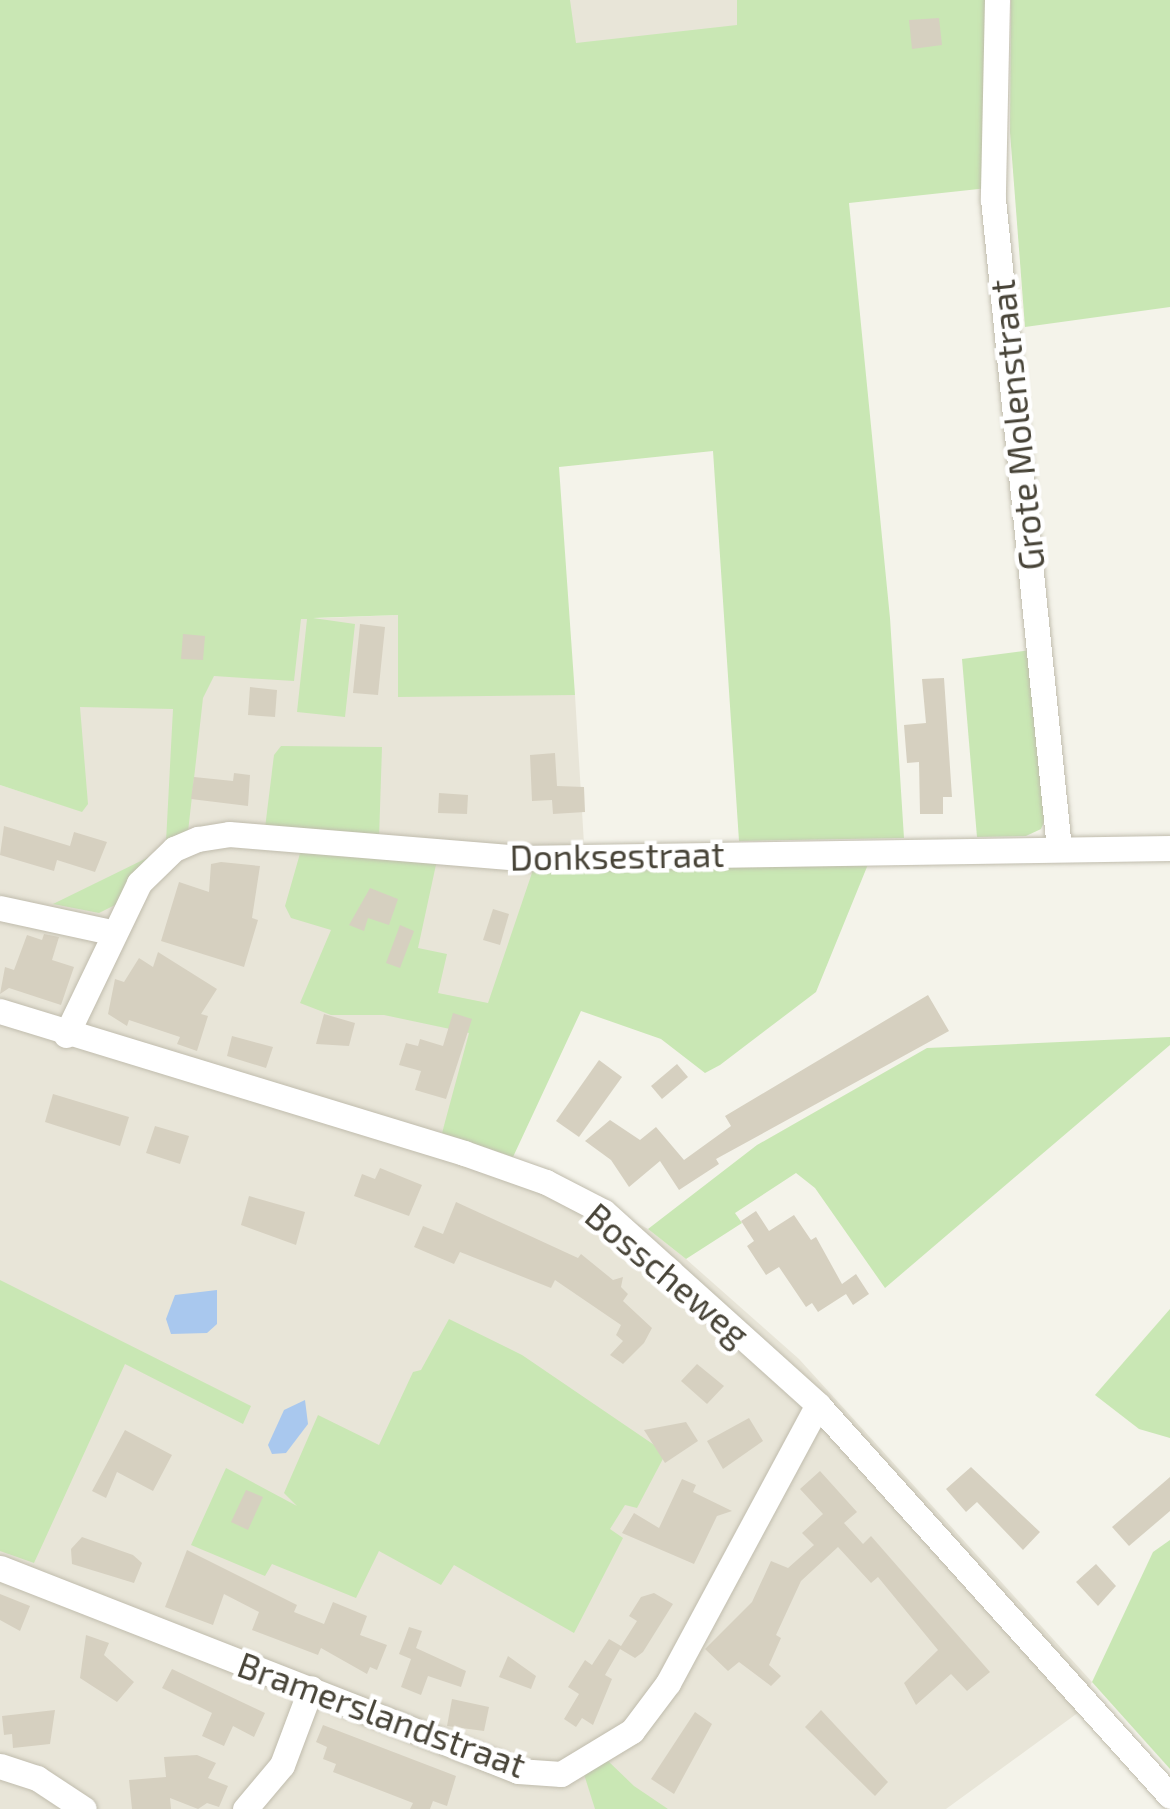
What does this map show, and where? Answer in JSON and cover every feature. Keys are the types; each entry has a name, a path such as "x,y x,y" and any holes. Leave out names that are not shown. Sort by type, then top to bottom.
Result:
{"street":[{"name":"Grote Molenstraat","path":"997,0 994,199 1059,849"},
{"name":"Donksestraat","path":"66,1035 110,932 154,864 174,849 229,834 518,858 1170,848"},
{"path":"0,908 110,932"},
{"name":"Bosscheweg","path":"0,1011 66,1035 546,1182 604,1212 818,1405 1170,1796"},
{"name":"Bramerslandstraat","path":"0,1568 518,1771 561,1774 596,1758 632,1731 684,1656 818,1405"},
{"path":"246,1809 282,1765 310,1688"},
{"path":"0,1766 37,1778 84,1809"}],"shaded area":[{"path":"565,0 1010,0 1007,74 569,51"},
{"path":"398,615 400,681 575,695 584,844 489,1003 442,1133 513,1157 648,1229 686,1259 799,1359 1092,1682 1079,1712 946,1809 0,1809 0,785 81,811 80,706 300,619"}],"green space":[{"path":"0,0 570,0 576,43 737,25 737,0 988,0 988,188 849,203 890,618 904,838 739,841 713,451 559,467 575,695 398,697 398,615 313,618 355,624 345,717 297,712 307,619 301,619 294,681 214,676 203,698 188,832 166,842 173,709 80,707 88,804 82,812 0,785"},
{"path":"1011,0 1170,0 1170,307 1025,327 1010,132"},
{"path":"1031,650 1048,813 1041,829 1026,836 977,837 962,659"},
{"path":"281,746 382,747 379,839 265,828 274,755"},
{"path":"301,850 437,860 418,948 447,954 438,993 488,1003 536,861 871,857 816,992 705,1073 661,1039 581,1011 513,1157 442,1133 469,1033 384,1015 331,1015 300,1003 331,930 291,918 285,906"},
{"path":"151,856 123,901 99,913 53,904"},
{"path":"1170,1037 1170,1045 885,1288 815,1188 796,1173 735,1213 742,1223 686,1259 648,1229 757,1145 927,1048"},
{"path":"0,1280 251,1406 243,1424 125,1364 34,1563 0,1551"},
{"path":"1170,1309 1170,1438 1139,1429 1095,1395"},
{"path":"449,1319 522,1355 666,1453 637,1508 625,1505 610,1529 623,1538 574,1633 454,1565 441,1585 379,1551 356,1598 272,1564 265,1576 191,1545 226,1468 297,1506 284,1493 318,1415 379,1445 413,1372 421,1370"},
{"path":"1170,1540 1170,1769 1092,1682 1153,1552"},
{"path":"607,1760 634,1786 668,1809 595,1809 583,1771"}],"water":[{"path":"217,1290 217,1324 207,1333 171,1334 166,1319 175,1295"},
{"path":"305,1400 308,1424 286,1453 272,1454 268,1445 284,1410"}],"building":[{"path":"939,18 942,45 912,49 909,20"},
{"path":"360,624 385,627 378,695 353,693"},
{"path":"183,634 205,636 203,660 181,659"},
{"path":"944,678 952,797 943,797 943,814 920,814 919,762 907,763 904,725 926,723 922,679"},
{"path":"250,687 277,690 275,717 248,715"},
{"path":"555,753 557,786 584,787 585,812 553,814 552,800 532,801 530,755"},
{"path":"234,773 250,775 248,806 191,799 194,777 233,781"},
{"path":"439,793 468,795 467,814 438,813"},
{"path":"4,826 70,846 74,832 107,842 95,872 57,860 54,871 0,855"},
{"path":"211,864 260,866 252,918 258,920 244,967 161,941 179,882 209,892"},
{"path":"370,888 398,899 389,925 368,918 364,931 349,925"},
{"path":"493,909 509,914 500,945 483,940"},
{"path":"400,925 414,931 400,968 386,963"},
{"path":"44,934 59,937 52,960 74,967 61,1005 9,988 0,994 5,967 14,970 27,935 42,940"},
{"path":"158,952 217,989 201,1014 208,1016 197,1051 177,1044 180,1037 129,1020 127,1026 108,1014 115,979 124,982 139,958 153,967"},
{"path":"928,995 949,1031 716,1159 719,1164 679,1190 660,1161 629,1187 611,1160 585,1141 610,1120 640,1140 656,1127 684,1160 731,1126 725,1116"},
{"path":"453,1013 472,1019 446,1099 415,1090 421,1071 399,1065 406,1043 418,1046 420,1039 443,1046"},
{"path":"324,1014 355,1023 349,1046 316,1044"},
{"path":"232,1036 273,1047 266,1068 227,1056"},
{"path":"599,1060 622,1077 579,1137 556,1121"},
{"path":"677,1064 688,1077 662,1099 651,1086"},
{"path":"53,1094 129,1117 120,1146 45,1122"},
{"path":"155,1126 189,1136 180,1164 146,1153"},
{"path":"380,1168 422,1185 409,1216 354,1196 362,1174 375,1179"},
{"path":"249,1196 305,1212 296,1245 241,1225"},
{"path":"456,1202 578,1258 581,1254 613,1280 623,1277 621,1287 628,1294 623,1301 652,1328 644,1343 623,1364 610,1355 623,1341 616,1335 621,1325 555,1280 551,1288 460,1252 454,1264 414,1247 423,1226 443,1234"},
{"path":"756,1211 769,1231 794,1215 811,1240 816,1237 842,1284 856,1274 869,1294 853,1305 846,1294 818,1312 812,1303 806,1307 779,1267 766,1275 747,1246 754,1241 741,1221"},
{"path":"697,1364 724,1386 707,1404 681,1381"},
{"path":"749,1418 763,1441 723,1469 707,1441"},
{"path":"686,1422 698,1441 665,1463 644,1430"},
{"path":"125,1430 172,1455 153,1491 117,1472 106,1498 92,1491"},
{"path":"971,1467 1040,1532 1023,1550 977,1502 966,1512 946,1489"},
{"path":"820,1471 857,1512 844,1523 863,1544 871,1536 990,1672 967,1691 951,1674 916,1705 904,1683 938,1650 878,1577 871,1583 838,1547 801,1581 776,1635 781,1638 769,1665 781,1676 771,1686 739,1662 728,1671 705,1649 752,1602 771,1561 788,1568 814,1545 802,1533 823,1514 800,1489"},
{"path":"1170,1477 1170,1511 1129,1546 1112,1527"},
{"path":"682,1479 696,1485 693,1492 732,1511 717,1516 694,1564 622,1533 634,1513 659,1528"},
{"path":"246,1490 263,1497 248,1530 231,1522"},
{"path":"82,1537 133,1555 142,1563 134,1583 72,1564 71,1549"},
{"path":"187,1550 297,1605 294,1612 324,1624 333,1602 367,1616 360,1635 387,1645 377,1670 370,1667 367,1674 321,1648 318,1655 252,1630 259,1612 224,1594 213,1625 165,1607"},
{"path":"1096,1564 1116,1586 1098,1606 1076,1582"},
{"path":"654,1593 673,1604 643,1652 635,1658 620,1649 605,1675 612,1679 593,1725 582,1718 576,1727 564,1719 579,1694 568,1687 585,1660 592,1665 609,1639 621,1646 637,1621 629,1616 641,1597"},
{"path":"0,1594 30,1606 20,1631 0,1620"},
{"path":"409,1627 422,1631 416,1648 466,1671 461,1687 428,1676 421,1695 401,1687 411,1659 399,1654"},
{"path":"86,1635 109,1643 104,1655 134,1682 117,1702 80,1678"},
{"path":"508,1656 536,1676 531,1689 499,1677"},
{"path":"172,1669 265,1713 254,1737 233,1726 224,1746 202,1736 212,1713 162,1688"},
{"path":"452,1699 489,1707 484,1731 447,1726"},
{"path":"55,1710 50,1744 13,1748 12,1734 4,1735 2,1716"},
{"path":"821,1710 888,1782 875,1796 805,1727"},
{"path":"695,1712 712,1724 674,1794 651,1779"},
{"path":"323,1725 456,1776 447,1806 433,1801 430,1809 410,1809 413,1803 333,1772 336,1764 323,1759 327,1747 316,1742"},
{"path":"197,1755 216,1763 208,1778 228,1786 219,1807 207,1803 198,1809 170,1798 171,1809 132,1809 129,1780 166,1777 164,1757"}]}
